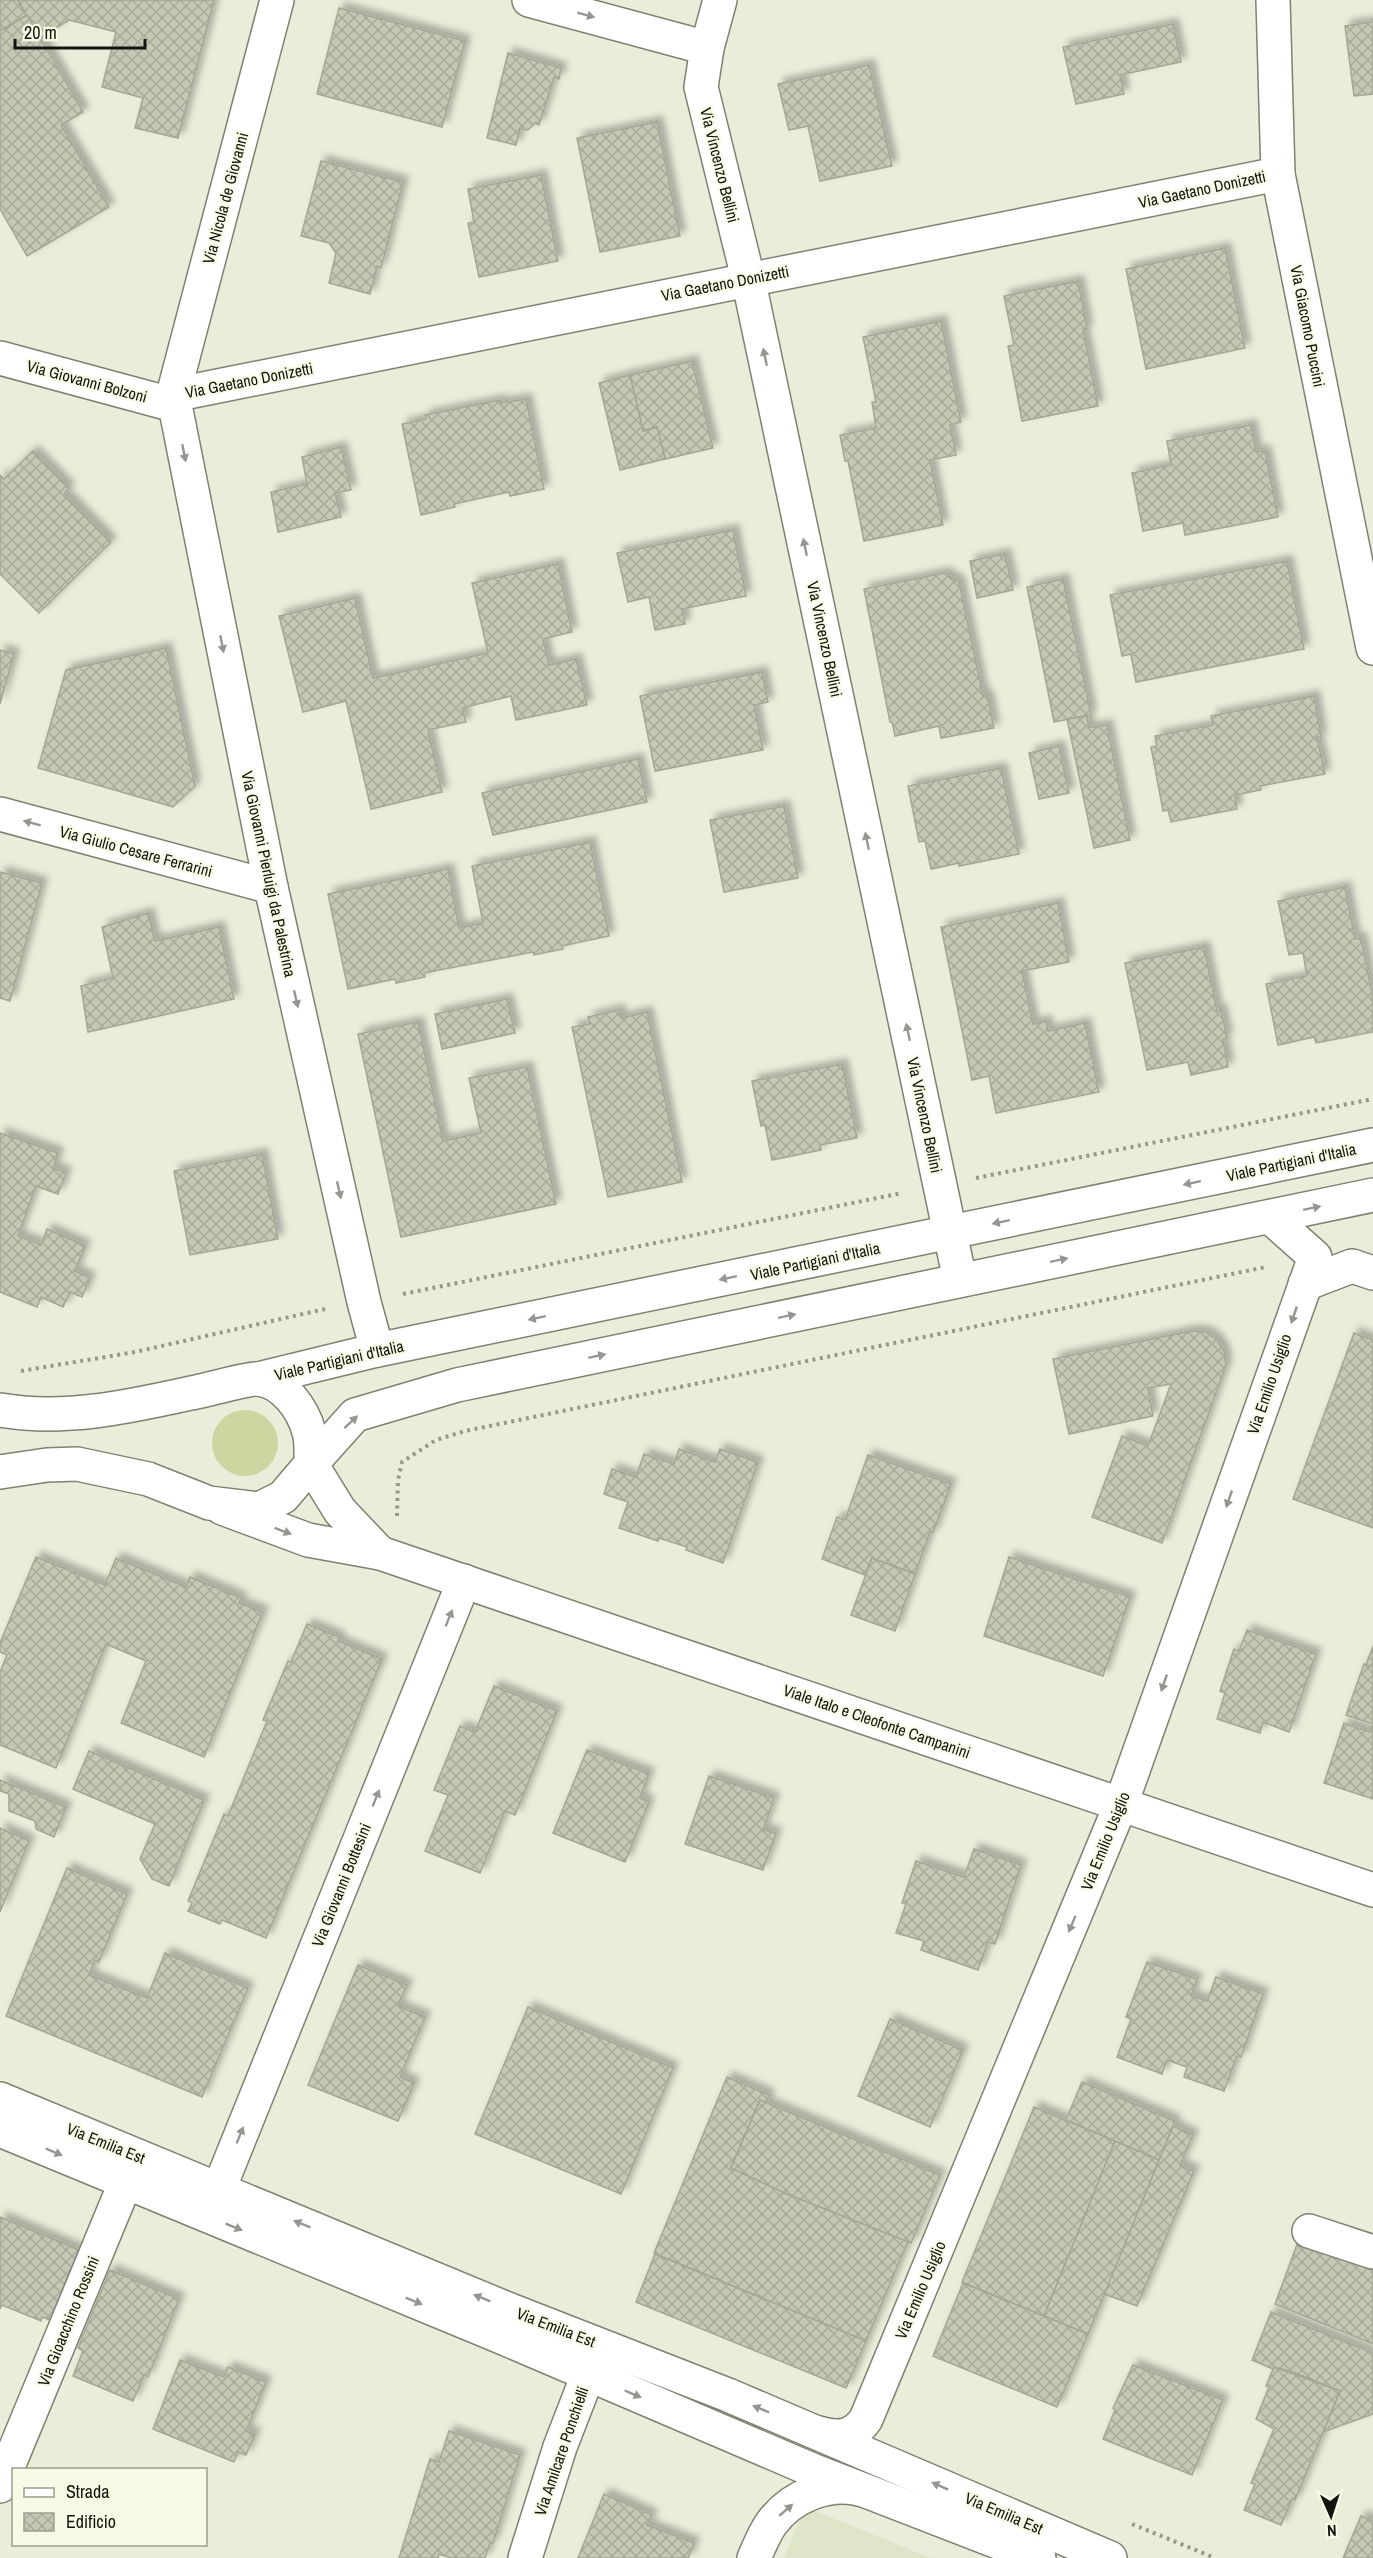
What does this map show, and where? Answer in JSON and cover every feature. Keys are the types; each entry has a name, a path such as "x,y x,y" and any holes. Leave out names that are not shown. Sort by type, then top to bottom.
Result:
{"street":[{"name":"Via Nicola de Giovanni","path":"172,395 277,0"},
{"path":"530,0 707,48"},
{"name":"Via Vincenzo Bellini","path":"720,0 707,48 701,87 748,278 960,1280"},
{"name":"Via Giacomo Puccini","path":"1273,0 1278,174 1373,648"},
{"name":"Via Gaetano Donizetti","path":"172,395 748,278 1278,174"},
{"name":"Via Giovanni Bolzoni","path":"0,358 163,402 172,395"},
{"name":"Via Giovanni Pierluigi da Palestrina","path":"172,395 271,887 364,1302 377,1350"},
{"name":"Via Giulio Cesare Ferrarini","path":"0,814 271,887"},
{"name":"Viale Partigiani d'Italia","path":"0,1410 18,1413 71,1414 138,1405 377,1350 1373,1145"},
{"path":"0,1472 47,1465 77,1464 148,1479 209,1503 259,1509 284,1497 356,1415 457,1386 1373,1195"},
{"path":"1270,1217 1310,1270 1352,1266 1373,1272"},
{"name":"Via Emilio Usiglio","path":"819,2433 832,2437 847,2436 861,2427 866,2419 1121,1804 1310,1270"},
{"name":"Viale Partigiani d'Italia","path":"258,1378 284,1389 303,1416 309,1434 311,1464"},
{"name":"Viale Italo e Cleofonte Campanini","path":"311,1464 340,1511 380,1552"},
{"name":"Viale Italo e Cleofonte Campanini","path":"209,1503 308,1540 380,1552 1373,1890"},
{"name":"Via Giovanni Bottesini","path":"219,2189 464,1581"},
{"name":"Via Emilia Est","path":"0,2099 131,2169 594,2360 819,2433 1110,2558"},
{"name":"Via Emilia Est","path":"0,2130 131,2169 219,2189 594,2360 871,2492 1039,2558"},
{"name":"Via Gioacchino Rossini","path":"0,2486 131,2169"},
{"path":"1310,2231 1373,2252"},
{"name":"Via Amilcare Ponchielli","path":"525,2558 560,2447 594,2360"},
{"path":"754,2558 771,2523 799,2499 822,2489 836,2487 859,2488 871,2492"}],"path":[{"path":"19,1371 135,1352 364,1302 1373,1099"},
{"path":"399,1509 398,1480 402,1462 436,1440 446,1437 1310,1270"}],"shaded area":[{"path":"805,2507 931,2558 784,2558"}],"green space":[{"path":"245,1410 258,1412 273,1425 278,1443 276,1456 263,1471 245,1476 232,1474 217,1461 212,1443 214,1430 227,1415"}],"building":[{"path":"0,0 18,0 27,15 0,31"},
{"path":"18,0 214,0 178,138 135,128 143,98 102,87 116,32 69,20 40,38"},
{"path":"339,8 465,41 442,127 317,94"},
{"path":"27,15 83,112 61,125 109,207 27,256 0,209 0,31"},
{"path":"1373,22 1373,94 1354,96 1345,26"},
{"path":"1173,24 1181,62 1120,75 1124,94 1076,104 1063,47"},
{"path":"508,53 561,68 559,79 554,77 539,125 535,123 528,130 520,129 516,145 487,138"},
{"path":"869,65 892,166 820,181 808,126 789,130 778,84"},
{"path":"657,122 680,236 600,252 577,138"},
{"path":"321,161 403,182 381,268 377,266 370,294 329,283 336,253 329,243 301,236"},
{"path":"541,175 558,261 479,277 468,223 474,222 468,189"},
{"path":"1225,248 1245,348 1146,369 1126,269"},
{"path":"1078,281 1087,329 1083,329 1098,406 1022,421 1008,346 1014,345 1004,296"},
{"path":"941,321 961,422 950,425 956,455 930,460 943,525 864,541 848,461 845,461 840,435 876,428 872,402 876,402 863,337"},
{"path":"692,361 713,448 665,459 657,427 643,431 630,375"},
{"path":"630,375 643,431 657,427 665,459 620,470 599,383"},
{"path":"526,399 544,489 510,496 509,492 454,504 455,507 421,515 402,424 426,419 425,415 500,400 501,403"},
{"path":"1251,425 1256,452 1265,451 1278,517 1185,535 1183,523 1143,531 1132,473 1171,465 1167,441"},
{"path":"341,447 351,490 335,493 341,517 278,532 271,492 307,484 302,457"},
{"path":"33,451 69,488 64,494 111,542 39,613 0,574 0,475 4,479"},
{"path":"733,530 746,596 682,609 685,624 655,630 649,597 628,602 617,553"},
{"path":"1005,554 1013,590 977,598 970,561"},
{"path":"1287,561 1304,649 1136,682 1131,654 1122,656 1110,595"},
{"path":"558,564 572,632 543,639 549,665 576,659 587,705 516,720 511,696 462,708 466,722 428,730 442,792 371,809 346,701 303,712 279,616 355,598 373,678 488,653 472,583"},
{"path":"944,573 959,582 983,696 987,695 994,728 941,738 939,726 895,736 892,722 890,722 864,589"},
{"path":"1063,579 1091,715 1054,722 1027,587"},
{"path":"166,648 195,786 173,807 38,768 66,670"},
{"path":"0,650 14,654 0,704"},
{"path":"762,672 768,702 754,705 763,750 655,771 640,696"},
{"path":"1314,696 1321,737 1317,737 1325,774 1260,786 1261,790 1235,795 1237,809 1171,822 1168,810 1163,811 1151,747 1157,746 1155,736 1213,725 1211,716"},
{"path":"1087,716 1089,728 1107,725 1130,840 1094,848 1067,719"},
{"path":"1059,746 1069,793 1039,799 1029,753"},
{"path":"638,759 647,802 493,835 482,793"},
{"path":"1001,768 1019,854 931,869 925,841 919,842 908,786"},
{"path":"784,806 798,878 724,892 710,820"},
{"path":"590,842 609,936 562,946 563,949 534,955 533,952 424,973 425,977 396,983 395,979 348,989 328,894 448,869 459,928 483,923 472,866"},
{"path":"0,872 42,883 10,1001 0,998"},
{"path":"1345,887 1355,939 1361,938 1373,999 1373,1032 1316,1043 1314,1037 1278,1045 1266,984 1307,976 1303,953 1289,955 1278,901"},
{"path":"1058,903 1069,962 1022,971 1033,1024 1046,1021 1048,1031 1085,1023 1099,1092 996,1113 989,1076 972,1080 941,927"},
{"path":"148,913 155,941 219,927 234,999 88,1032 81,986 113,978 102,927"},
{"path":"1204,947 1217,1011 1221,1010 1227,1038 1223,1039 1228,1067 1191,1075 1188,1062 1147,1070 1125,963"},
{"path":"507,999 515,1033 442,1049 435,1014"},
{"path":"619,1010 621,1018 647,1012 682,1182 608,1197 572,1027 590,1024 588,1017"},
{"path":"418,1022 443,1141 481,1133 469,1078 527,1067 556,1204 401,1237 358,1034"},
{"path":"842,1064 857,1138 820,1145 821,1150 772,1160 765,1125 761,1126 752,1081"},
{"path":"0,1133 58,1153 53,1168 66,1173 58,1194 36,1186 18,1236 41,1245 47,1229 85,1246 75,1271 90,1278 82,1297 70,1292 63,1307 41,1297 37,1307 0,1292"},
{"path":"262,1154 278,1239 190,1255 174,1171"},
{"path":"1191,1331 1206,1332 1216,1339 1224,1351 1226,1365 1162,1543 1092,1517 1122,1436 1148,1446 1171,1384 1148,1388 1153,1416 1069,1434 1053,1359"},
{"path":"1354,1333 1373,1340 1373,1528 1293,1499"},
{"path":"679,1449 715,1462 720,1449 758,1462 723,1563 686,1550 687,1547 659,1538 658,1541 619,1528 628,1502 604,1494 612,1469 636,1477 644,1454 674,1464"},
{"path":"868,1455 951,1484 915,1574 872,1558 865,1575 822,1559 837,1517 845,1520"},
{"path":"36,1557 105,1585 116,1558 186,1587 190,1577 241,1598 239,1603 263,1612 204,1757 121,1723 146,1661 106,1644 56,1768 0,1745 0,1672 7,1655 0,1652 0,1643"},
{"path":"1009,1557 1130,1597 1103,1676 984,1636"},
{"path":"872,1558 915,1574 895,1631 851,1615"},
{"path":"307,1624 339,1637 338,1641 382,1659 266,1938 222,1920 220,1924 188,1911 192,1903 188,1901 224,1814 228,1816 267,1721 263,1720 288,1661 291,1662"},
{"path":"1247,1630 1316,1654 1289,1732 1263,1722 1260,1733 1217,1719 1225,1693 1220,1691 1234,1649 1239,1651"},
{"path":"1373,1646 1373,1667 1366,1665"},
{"path":"1364,1664 1373,1667 1373,1724 1346,1715"},
{"path":"494,1686 557,1711 515,1815 505,1811 480,1873 425,1851 448,1795 434,1790 460,1726 475,1732"},
{"path":"1344,1723 1370,1732 1373,1724 1373,1799 1324,1783"},
{"path":"587,1750 649,1774 640,1798 649,1802 625,1862 553,1833"},
{"path":"89,1751 204,1800 169,1886 152,1879 140,1859 155,1824 73,1789"},
{"path":"709,1776 774,1798 763,1830 776,1833 763,1870 685,1844"},
{"path":"0,1780 66,1807 54,1837 36,1829 35,1821 9,1811 9,1794 0,1791"},
{"path":"0,1828 29,1841 0,1912"},
{"path":"974,1849 1021,1865 995,1944 988,1942 978,1970 921,1950 924,1941 896,1933 906,1904 902,1903 916,1861 964,1877"},
{"path":"67,1868 127,1894 99,1962 95,1960 89,1975 147,1998 165,1953 248,1988 202,2097 6,2016"},
{"path":"1147,1962 1197,1979 1191,1996 1207,2001 1216,1977 1263,1994 1241,2057 1237,2056 1224,2091 1184,2077 1187,2067 1167,2060 1162,2074 1117,2057 1131,2019 1126,2017"},
{"path":"358,1965 407,1985 398,2006 425,2017 400,2077 414,2083 398,2121 308,2085"},
{"path":"528,2007 673,2068 621,2194 475,2134"},
{"path":"890,2019 963,2050 930,2127 858,2096"},
{"path":"727,2077 769,2095 766,2103 760,2100 731,2168 787,2194 908,2241 866,2341 654,2253"},
{"path":"1082,2082 1175,2121 1159,2160 1066,2120"},
{"path":"760,2100 940,2175 911,2243 787,2194 731,2168"},
{"path":"1034,2107 1115,2141 1044,2316 962,2282"},
{"path":"1173,2126 1193,2135 1180,2165 1194,2171 1137,2306 1104,2294"},
{"path":"1115,2141 1159,2160 1088,2334 1044,2316"},
{"path":"0,2217 79,2250 50,2320 42,2317 41,2321 2,2305 0,2309"},
{"path":"1298,2242 1373,2269 1373,2344 1275,2304"},
{"path":"655,2254 866,2341 846,2388 636,2302"},
{"path":"110,2270 179,2299 148,2377 144,2375 133,2401 73,2376 83,2351 78,2348"},
{"path":"963,2283 1088,2334 1057,2407 933,2356"},
{"path":"1271,2312 1373,2353 1373,2414 1323,2432 1340,2391 1293,2372 1274,2367 1273,2369 1252,2360"},
{"path":"180,2360 224,2377 228,2367 266,2382 246,2431 255,2434 246,2455 238,2452 234,2462 153,2429"},
{"path":"1133,2365 1223,2400 1192,2475 1103,2439 1115,2410 1113,2408"},
{"path":"1274,2367 1340,2391 1295,2500 1292,2499 1281,2525 1244,2510 1255,2484 1251,2483 1274,2429 1256,2419 1269,2387 1266,2386"},
{"path":"449,2431 520,2455 493,2543 490,2543 485,2558 452,2558 439,2554 438,2558 399,2558 430,2459 439,2462"},
{"path":"604,2494 652,2515 647,2525 694,2543 688,2558 578,2558"},
{"path":"1361,2516 1373,2521 1373,2558 1343,2558"}]}
